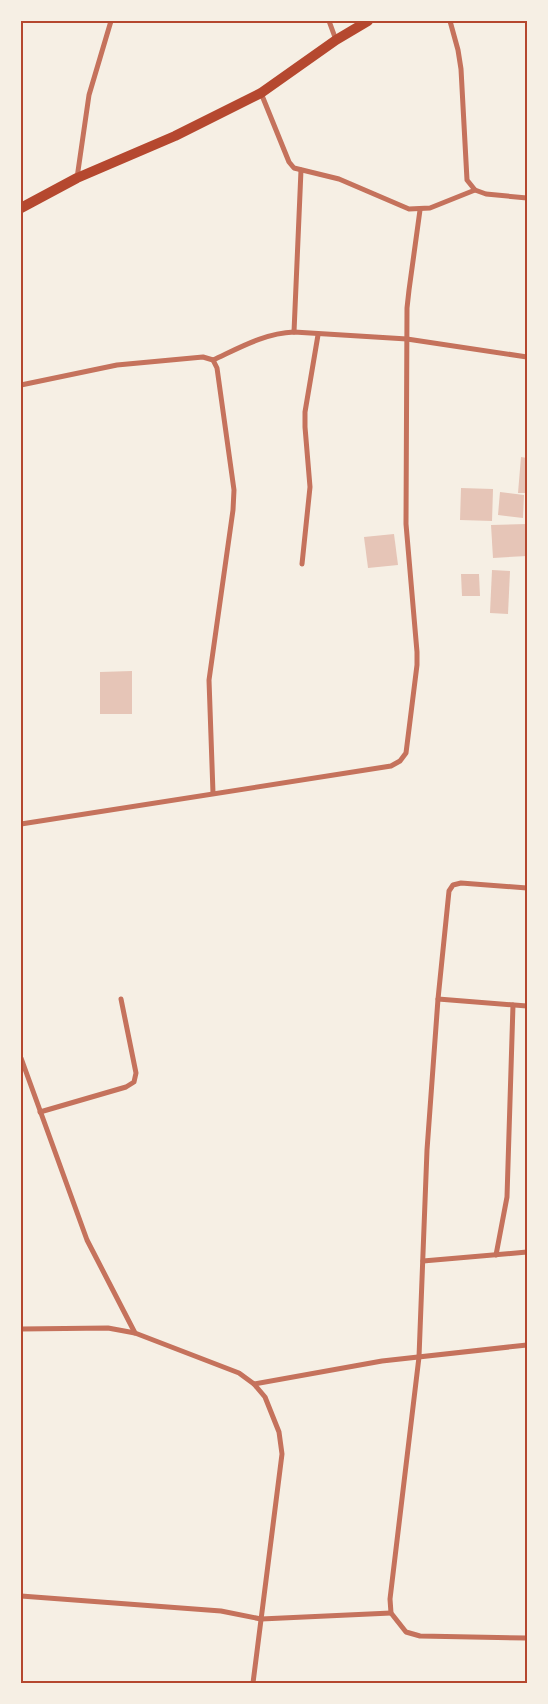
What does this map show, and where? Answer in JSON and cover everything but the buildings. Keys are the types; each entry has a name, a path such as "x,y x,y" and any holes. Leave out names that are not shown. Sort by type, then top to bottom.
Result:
{"main road":[{"path":"21,208 77,178 175,136 261,93 336,40 368,21"}],"street":[{"path":"77,178 89,95 111,21"},
{"path":"329,21 336,40"},
{"path":"450,21 461,69 467,180 476,190 486,194 527,198"},
{"path":"261,93 289,162 294,168 340,179 409,209 420,210 430,208 476,190"},
{"path":"294,332 301,170"},
{"path":"21,824 391,766 400,761 406,753 417,665 406,524 408,290 420,210"},
{"path":"21,385 117,365 204,357 213,360 282,332 407,339 527,357"},
{"path":"302,564 310,487 305,412 318,335"},
{"path":"213,360 217,368 234,490 209,680 213,794"},
{"path":"527,888 461,883 453,885 449,891 438,999 427,1150 419,1357 390,1599 391,1613 406,1632 420,1636 527,1638"},
{"path":"40,1112 126,1087 134,1082 136,1073 121,999"},
{"path":"438,999 527,1006"},
{"path":"496,1255 507,1197 513,1005"},
{"path":"21,1058 23,1069 87,1240 136,1333"},
{"path":"423,1261 527,1252"},
{"path":"21,1329 108,1328 136,1333 239,1373 254,1384 265,1397 279,1432 282,1454 253,1683"},
{"path":"254,1384 372,1363 527,1345"},
{"path":"21,1596 221,1611 261,1618 391,1613"}]}
